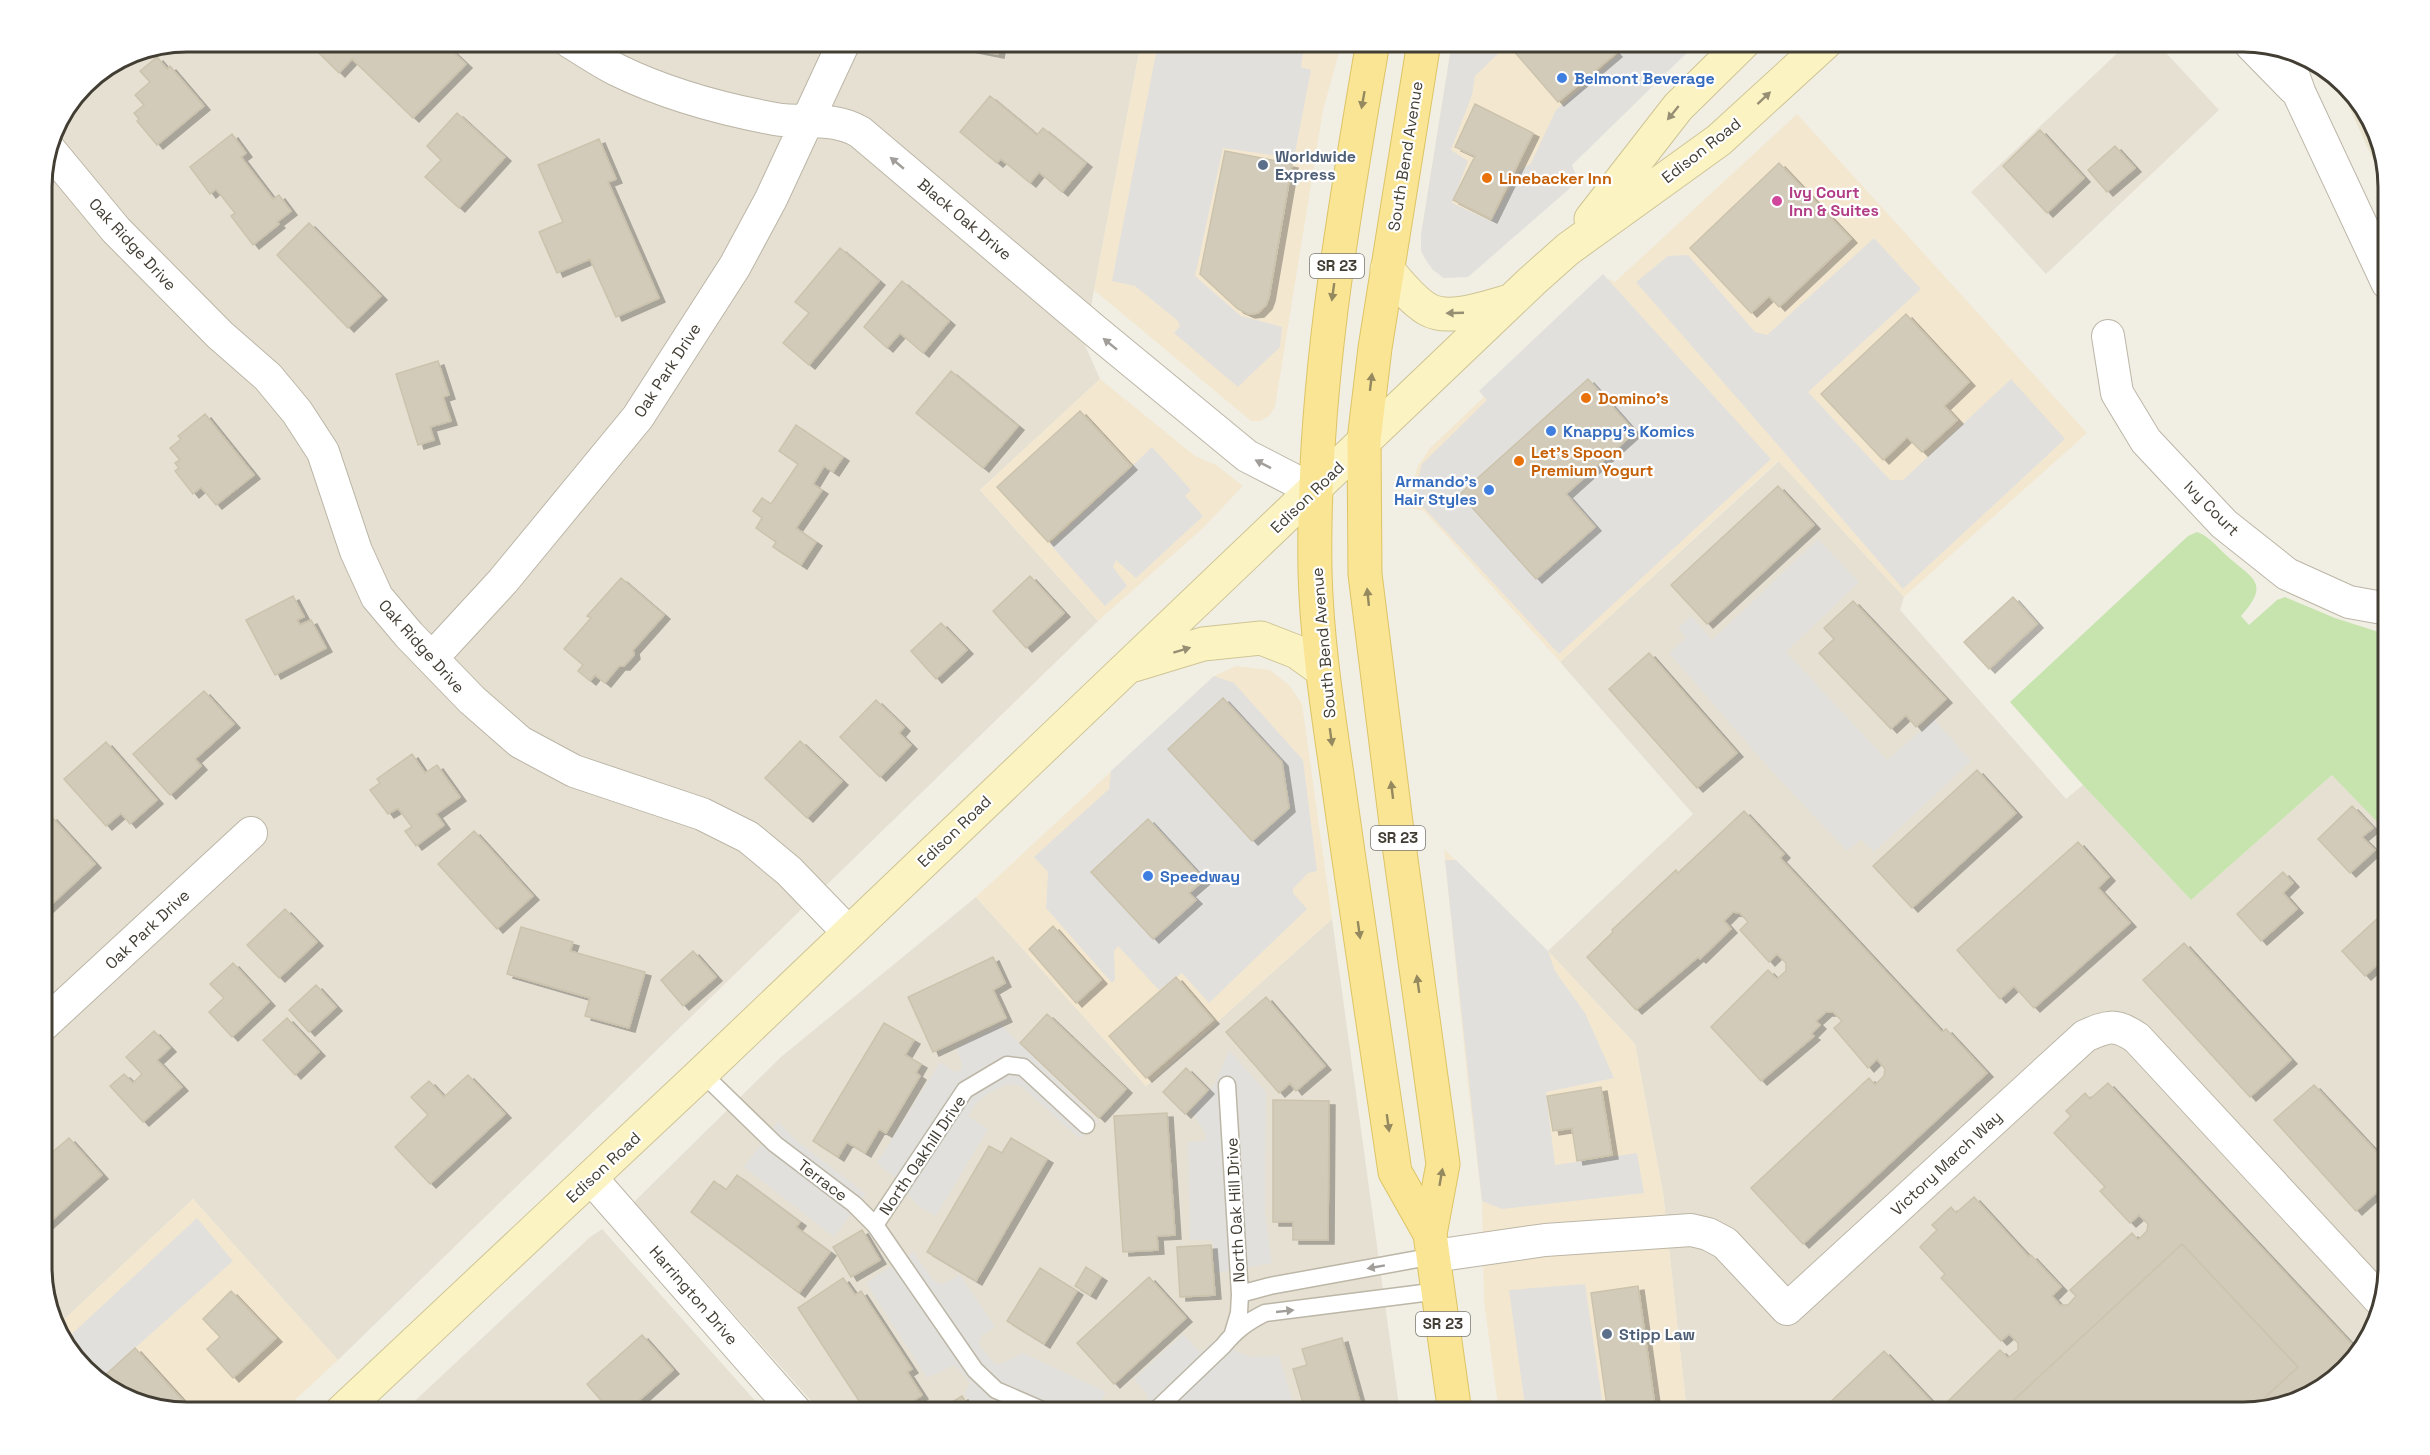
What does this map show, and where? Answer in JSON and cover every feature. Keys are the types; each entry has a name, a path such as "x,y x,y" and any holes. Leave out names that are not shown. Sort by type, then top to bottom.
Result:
{"main road":[{"name":"South Bend Avenue","path":"1371,52 1328,326 1319,412 1315,491 1315,574 1322,670 1395,1172 1432,1245"},
{"name":"South Bend Avenue","path":"1422,52 1387,269 1364,440 1368,598 1443,1164 1432,1245 1453,1402"},
{"name":"Edison Road","path":"1568,249 1678,107 1734,52"},
{"name":"Edison Road","path":"352,1402 702,1073 1315,491 1364,440 1568,249 1719,140 1815,52"},
{"path":"1387,269 1428,310 1455,315 1512,301"},
{"path":"1126,668 1203,644 1261,638 1297,652 1322,670"}],"street":[{"name":"Black Oak Drive","path":"587,52 615,69 706,103 776,119 842,123 860,132 1247,456 1315,491"},
{"name":"Oak Park Drive","path":"432,658 503,581 638,417 735,266 771,199 840,52"},
{"path":"2261,54 2299,93"},
{"path":"2288,61 2299,93 2377,260"},
{"name":"Oak Ridge Drive","path":"56,158 116,230 220,335 268,377 297,412 323,452 356,551 377,597 409,635 472,700 520,742 574,771 702,814 748,837 789,871 848,932"},
{"name":"Ivy Court","path":"2109,336 2116,393 2146,441 2224,524 2287,574 2349,602 2377,607"},
{"name":"Oak Park Drive","path":"53,1016 251,832"},
{"name":"Victory March Way","path":"1432,1245 1691,1230 1708,1234 1725,1243 1786,1309 2085,1035 2112,1026 2124,1029 2137,1038 2374,1294"},
{"name":"Harrington Drive","path":"591,1178 787,1402"}],"lane":[{"name":"North Oakhill Drive","path":"874,1225 965,1090 1006,1065 1023,1067 1086,1125"},
{"name":"Terrace","path":"702,1073 775,1144 854,1204 874,1225 975,1370 996,1390 1024,1402"},
{"name":"North Oak Hill Drive","path":"1227,1085 1240,1294 1239,1313 1233,1334"},
{"path":"1240,1294 1432,1245"},
{"path":"1165,1402 1210,1360 1233,1334 1247,1322 1265,1313 1438,1291"}],"shaded area":[{"path":"188,52 1139,52 1084,343 1100,379 980,490 1098,621 338,1360 193,1199 63,1320 55,1294 53,1276 53,179 57,153 63,136 75,112 86,98 105,80 128,66 161,55"},
{"path":"1139,52 1339,52 1323,110 1275,407 1269,416 1260,421 1251,421 1094,290"},
{"path":"1156,52 1194,54 1195,52 1303,52 1301,67 1311,70 1294,158 1223,148 1195,276 1241,316 1282,327 1280,347 1238,387 1174,333 1180,326 1178,321 1135,286 1112,281"},
{"path":"1450,52 1687,52 1444,278 1434,270 1421,251 1421,235"},
{"path":"1450,52 1500,52 1475,76 1472,95 1451,150 1468,161 1452,203 1491,221 1519,172 1531,163 1556,110 1621,52 1688,52 1572,165 1577,178 1568,190 1468,277 1444,278 1433,270 1421,251 1421,235"},
{"path":"2118,52 2165,52 2219,110 2046,274 1971,192"},
{"path":"2346,101 2364,128 2375,164"},
{"path":"1797,114 2087,433 1904,597 1778,461 1560,662 1424,511 1410,508 1412,487 1418,466 1430,448 1609,279 1615,282"},
{"path":"1874,238 1921,289 1808,392 1890,480 1903,480 2011,379 2065,439 1903,589 1636,282 1668,256 1688,255 1755,332 1767,335"},
{"path":"1603,274 1771,459 1559,654 1425,509 1413,499 1422,464 1487,400 1479,391","holes":["1588,379 1635,432 1566,494 1595,527 1536,579 1460,494"]},
{"path":"1100,379 1195,456 1216,465 1243,486 1202,529 1098,621 980,490"},
{"path":"1152,447 1191,490 1185,496 1203,516 1136,578 1116,560 1113,567 1127,586 1105,606 1050,544"},
{"path":"1779,461 1904,597 1900,610 2066,799 2083,785 2191,900 2375,737 2378,740 2378,1268 2373,1302 2367,1319 2350,1350 2325,1375 2310,1384 2277,1398 2260,1401 1686,1402 1663,1193 1635,1044 1548,951 1693,814 1560,662"},
{"path":"1818,539 1859,582 1786,652 1887,760 1934,719 1971,761 1874,852 1861,839 1847,851 1768,767 1669,653 1686,638 1678,628 1691,616 1712,640"},
{"path":"1236,666 1270,670 1289,685 1302,704 1332,919 1146,1086 976,897 1214,676"},
{"path":"1214,676 1234,683 1303,760 1317,871 1308,873 1293,889 1293,893 1307,909 1209,1003 1182,973 1159,990 1118,946 1114,951 1115,979 1112,983 1046,908 1048,872 1034,857 1109,789 1111,771","holes":["1148,819 1204,880 1189,893 1092,871"]},
{"path":"1444,849 1548,951 1635,1044 1663,1193 1686,1402 1498,1402 1484,1301 1482,1201"},
{"path":"1445,860 1456,860 1548,951 1555,971 1585,1013 1614,1078 1546,1092 1555,1165 1637,1153 1644,1193 1502,1209 1482,1201"},
{"path":"976,897 1146,1086 1332,919 1398,1402 812,1402 634,1202 781,1057"},
{"path":"1001,1025 1098,1121 1080,1139 1021,1086 1007,1084 987,1094 977,1102 968,1116 988,1129 936,1216 918,1206 894,1177 877,1163 940,1062 955,1072 961,1070 962,1064 956,1048"},
{"path":"1229,1050 1266,1092 1265,1214 1272,1263 1216,1273 1213,1242 1190,1240 1188,1142 1205,1141 1206,1134 1191,1111 1215,1084"},
{"path":"778,1121 797,1141 866,1194 834,1237 744,1167"},
{"path":"193,1199 338,1360 293,1402 170,1401 136,1392 105,1375 75,1343 63,1320"},
{"path":"197,1218 233,1261 105,1375 86,1357 71,1335"},
{"path":"602,1229 756,1402 414,1402 589,1238"},
{"path":"913,1252 935,1282 943,1284 960,1275 995,1327 981,1336 979,1345 995,1364 1000,1364 1023,1353 1106,1392 1101,1402 970,1402 964,1394 970,1383 957,1367 952,1366 927,1378 866,1283"},
{"path":"1585,1284 1602,1402 1524,1402 1509,1290"},
{"path":"1183,1334 1199,1351 1204,1350 1213,1341 1250,1357 1279,1356 1293,1402 1146,1402 1147,1394 1134,1379"}],"green space":[{"path":"2197,532 2209,539 2250,575 2256,588 2255,595 2241,616 2249,625 2277,600 2285,597 2335,618 2377,632 2378,822 2332,775 2191,900 2083,785 2010,702 2188,536"}],"building":[{"path":"318,52 453,52 466,64 413,118 352,59 339,73"},
{"name":"Belmont Beverage","path":"1515,52 1616,53 1558,102"},
{"path":"157,57 167,69 170,66 204,106 157,145 137,121 139,119 134,113 144,105 135,95 150,82 140,71"},
{"path":"990,96 1037,135 1043,128 1086,163 1062,192 1039,172 1030,183 1001,159 997,163 960,132"},
{"name":"Linebacker Inn","path":"1475,104 1533,133 1491,219 1453,200 1475,156 1455,147"},
{"path":"457,113 505,157 459,208 425,177 441,160 427,146"},
{"path":"2040,130 2084,178 2047,213 2003,166"},
{"path":"232,134 246,153 241,157 273,199 279,195 291,211 253,245 231,216 235,213 216,189 210,194 190,167"},
{"path":"599,139 616,179 608,182 659,298 616,317 590,259 557,273 539,232 563,222 538,165"},
{"path":"2115,146 2135,168 2107,192 2088,170"},
{"path":"1225,151 1292,164 1269,297 1266,305 1258,313 1249,314 1238,309 1200,274"},
{"name":"Ivy Court Inn & Suites","path":"1779,163 1851,239 1779,307 1769,296 1751,313 1690,248"},
{"path":"309,223 381,296 348,328 277,255"},
{"path":"840,248 879,281 809,365 783,343 809,313 795,302"},
{"path":"902,281 949,321 923,353 900,333 887,348 864,327"},
{"path":"1906,314 1969,382 1944,406 1957,420 1922,452 1907,437 1883,460 1821,394"},
{"path":"438,361 449,395 443,397 451,421 430,427 434,440 418,445 396,374"},
{"path":"951,371 1018,426 983,468 916,413"},
{"path":"1588,379 1635,432 1566,494 1595,527 1536,579 1460,494"},
{"path":"1080,411 1131,466 1048,542 997,487"},
{"path":"205,414 254,475 216,505 201,487 193,494 175,471 179,468 175,463 180,460 170,448 181,439 178,436"},
{"path":"796,425 843,457 833,472 824,466 813,484 822,490 796,528 816,542 801,565 773,547 776,542 756,528 762,518 753,511 762,498 771,504 798,464 779,451"},
{"path":"1778,486 1814,525 1707,624 1671,585"},
{"path":"1030,576 1064,613 1026,648 993,611"},
{"path":"621,578 664,615 633,650 634,655 624,666 619,666 605,683 595,675 590,681 578,671 583,665 564,649 591,618 587,616"},
{"path":"293,596 304,617 297,620 300,625 311,620 326,648 275,675 246,620"},
{"path":"2013,597 2037,624 1989,669 1964,642"},
{"path":"1853,601 1946,699 1916,727 1906,715 1891,729 1819,653 1834,639 1824,628"},
{"path":"941,623 967,650 936,679 911,651"},
{"path":"1649,653 1737,753 1697,788 1609,689"},
{"path":"204,691 234,724 195,759 201,766 170,795 133,754"},
{"name":"Speedway","path":"1223,698 1282,762 1289,808 1252,841 1168,749"},
{"path":"876,700 904,727 899,733 911,745 880,777 840,737"},
{"path":"800,741 842,781 807,818 765,778"},
{"path":"106,742 157,800 130,824 121,813 106,826 64,779"},
{"path":"412,754 425,773 437,765 460,797 436,814 444,825 416,846 405,831 412,827 398,808 388,814 370,790 380,783 377,779"},
{"path":"1977,770 2016,813 1912,908 1873,866"},
{"path":"2352,806 2373,828 2362,837 2375,850 2350,873 2318,839"},
{"path":"1744,811 1784,854 1780,858 1942,1032 1946,1029 1987,1073 1803,1244 1751,1188 1869,1078 1875,1085 1884,1076 1885,1069 1877,1059 1868,1068 1834,1028 1842,1021 1833,1012 1826,1012 1816,1021 1820,1025 1811,1034 1814,1036 1761,1081 1711,1027 1768,970 1777,979 1786,971 1786,963 1777,954 1769,962 1740,930 1748,922 1740,913 1733,912 1724,921 1731,929 1700,959 1698,957 1636,1010 1587,957 1613,932 1612,930 1676,870 1678,873"},
{"path":"53,818 95,864 53,903"},
{"name":"Speedway","path":"1148,819 1204,880 1189,893 1196,900 1153,939 1091,872"},
{"path":"474,831 533,896 497,929 438,864"},
{"path":"2078,842 2109,877 2098,888 2130,923 2034,1008 2014,986 2000,999 1957,950"},
{"path":"2283,872 2293,883 2283,893 2297,909 2261,941 2237,914"},
{"path":"285,909 317,942 279,978 247,945"},
{"path":"2378,918 2378,964 2365,976 2342,951"},
{"path":"1053,926 1101,980 1076,1003 1029,949"},
{"path":"521,927 573,942 570,951 645,972 629,1028 585,1016 590,998 507,974"},
{"path":"2184,943 2291,1060 2250,1097 2143,980"},
{"path":"693,951 716,977 683,1006 661,980"},
{"path":"993,957 1005,983 993,990 1006,1018 933,1052 908,997"},
{"path":"233,963 269,1002 232,1037 209,1012 224,998 210,984"},
{"path":"1176,977 1213,1020 1146,1078 1109,1036"},
{"path":"316,985 336,1007 309,1032 289,1010"},
{"path":"1266,997 1325,1066 1296,1091 1290,1083 1279,1093 1226,1032"},
{"path":"1047,1014 1126,1089 1099,1118 1020,1043"},
{"path":"287,1018 319,1052 295,1075 263,1040"},
{"path":"884,1023 914,1040 905,1055 921,1064 916,1073 920,1076 886,1133 879,1129 865,1153 847,1142 838,1157 813,1141"},
{"path":"154,1031 170,1048 157,1060 182,1087 143,1122 110,1086 124,1074 133,1083 142,1074 126,1057"},
{"path":"1186,1068 1208,1090 1185,1114 1163,1092"},
{"path":"468,1075 505,1114 430,1184 395,1147 428,1115 411,1097 429,1081 444,1097"},
{"path":"2108,1083 2353,1345 2325,1375 2294,1392 2261,1401 2298,1367 2182,1244 2012,1402 1947,1402 2000,1350 2008,1358 2018,1350 2018,1343 2009,1334 2001,1341 1941,1278 1945,1274 1920,1247 1937,1230 1932,1225 1951,1207 1956,1213 1974,1197 2029,1257 2031,1255 2061,1287 2052,1296 2060,1305 2068,1305 2076,1296 2070,1290 2132,1233 2138,1240 2147,1231 2148,1224 2139,1215 2130,1223 2100,1191 2105,1187 2054,1133 2071,1116 2066,1111 2085,1093 2090,1099"},
{"path":"2314,1085 2378,1153 2378,1191 2356,1211 2274,1120"},
{"path":"1601,1087 1612,1155 1577,1161 1572,1128 1553,1131 1547,1096"},
{"path":"1273,1100 1329,1101 1328,1240 1293,1240 1293,1222 1273,1222"},
{"path":"1167,1113 1175,1235 1157,1236 1158,1250 1123,1252 1114,1116"},
{"path":"69,1138 102,1175 53,1219 53,1152"},
{"path":"1011,1138 1047,1159 976,1281 927,1252 989,1146 1002,1153"},
{"path":"737,1175 800,1222 796,1227 830,1252 799,1293 691,1212 714,1181 726,1190"},
{"path":"862,1230 880,1260 851,1277 833,1247"},
{"path":"2182,1244 2298,1367 2260,1401 2012,1402"},
{"path":"1211,1245 1215,1295 1180,1297 1177,1247"},
{"path":"1086,1267 1101,1277 1090,1295 1075,1286"},
{"path":"1040,1268 1077,1291 1044,1344 1007,1321"},
{"path":"1149,1277 1186,1318 1114,1384 1077,1343"},
{"path":"843,1278 855,1295 861,1291 912,1369 907,1372 922,1395 912,1402 860,1402 798,1308"},
{"path":"1638,1286 1654,1402 1606,1402 1591,1293"},
{"path":"231,1291 276,1338 233,1378 207,1349 220,1337 203,1319"},
{"path":"642,1335 673,1370 637,1402 603,1402 587,1384"},
{"path":"1342,1338 1360,1402 1303,1402 1293,1369 1307,1365 1302,1349"},
{"path":"135,1348 184,1402 153,1398 136,1392 105,1375"},
{"path":"1884,1351 1932,1402 1830,1402"},
{"path":"962,1396 966,1402 952,1402"}],"place":[{"name":"Belmont Beverage","path":"1562,78"},
{"name":"Worldwide Express","path":"1263,165"},
{"name":"Linebacker Inn","path":"1487,178"},
{"name":"Ivy Court Inn & Suites","path":"1777,201"},
{"name":"Domino's","path":"1586,398"},
{"name":"Knappy's Komics","path":"1551,431"},
{"name":"Let's Spoon Premium Yogurt","path":"1519,461"},
{"name":"Armando's Hair Styles","path":"1489,490"},
{"name":"Speedway","path":"1148,876"},
{"name":"Stipp Law","path":"1607,1334"}]}
